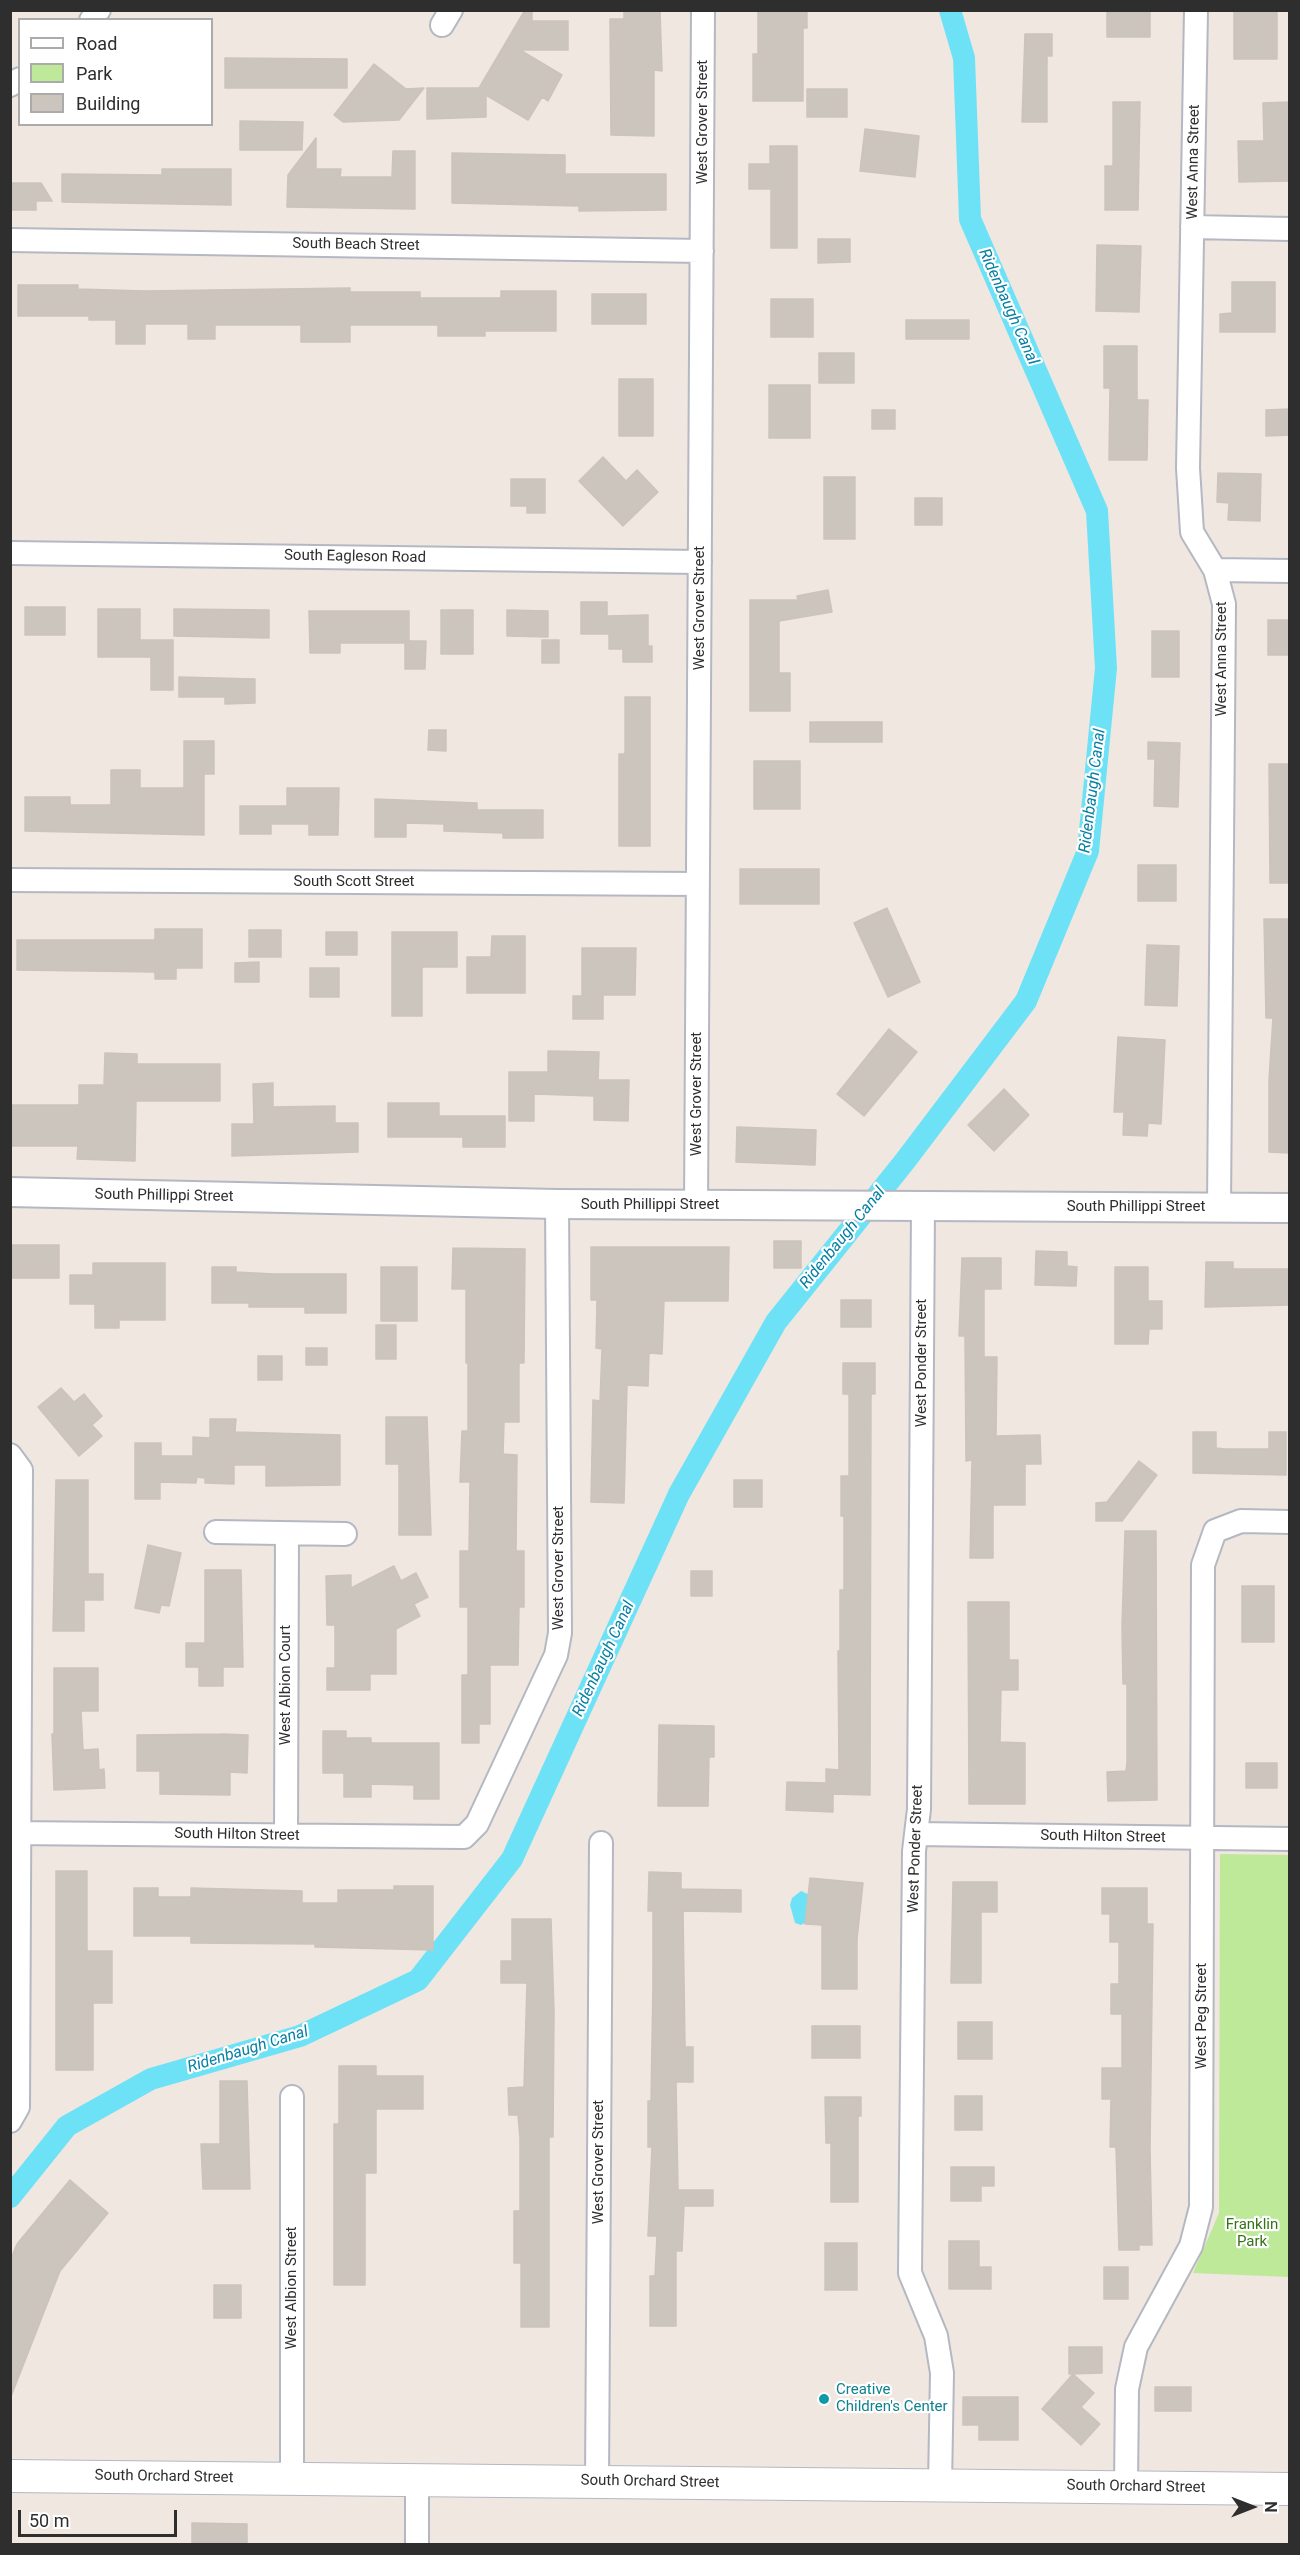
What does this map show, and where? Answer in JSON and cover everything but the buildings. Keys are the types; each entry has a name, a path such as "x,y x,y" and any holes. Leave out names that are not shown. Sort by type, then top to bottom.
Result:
{"main road":[{"name":"South Orchard Street","path":"10,2476 1290,2489"}],"street":[{"name":"West Grover Street","path":"696,1205 703,10"},
{"name":"West Anna Street","path":"1196,10 1188,468 1192,532 1215,570 1224,604 1219,1206"},
{"path":"1192,227 1290,229"},
{"name":"South Beach Street","path":"10,240 702,251"},
{"name":"South Eagleson Road","path":"10,552 700,562"},
{"path":"1215,570 1290,571"},
{"name":"South Scott Street","path":"10,880 698,884"},
{"name":"South Phillippi Street","path":"10,1192 557,1204 1290,1208"},
{"name":"West Grover Street","path":"464,1837 477,1824 542,1687 556,1655 560,1633 557,1204"},
{"name":"West Ponder Street","path":"923,1207 919,1797 916,1834 910,2273 936,2336 942,2373 940,2485"},
{"path":"10,1455 21,1470 15,1833 18,2108 10,2121"},
{"name":"West Peg Street","path":"1126,2487 1127,2389 1136,2347 1191,2246 1201,2207 1203,1565 1215,1531 1241,1521 1290,1522"},
{"path":"216,1533 345,1533"},
{"name":"West Albion Court","path":"286,1835 287,1534"},
{"name":"South Hilton Street","path":"15,1833 464,1837"},
{"name":"South Hilton Street","path":"916,1834 1290,1839"},
{"name":"West Grover Street","path":"597,2482 601,1843"},
{"name":"West Albion Street","path":"292,2097 292,2478"},
{"path":"417,2480 417,2544"}],"green space":[{"name":"Franklin Park","path":"1220,1854 1289,1855 1289,2277 1193,2273 1219,2213"}],"water":[{"path":"801,1891 810,1895 807,1922 801,1925 795,1923 790,1905 792,1898"}],"waterway":[{"name":"Ridenbaugh Canal","path":"10,2197 67,2126 151,2079 300,2036 418,1980 512,1859 679,1494 776,1322 905,1161 1026,1001 1088,851 1106,668 1097,511 970,219 964,58 950,10"}],"place":[{"name":"Creative Children's Center","path":"824,2399"}]}
